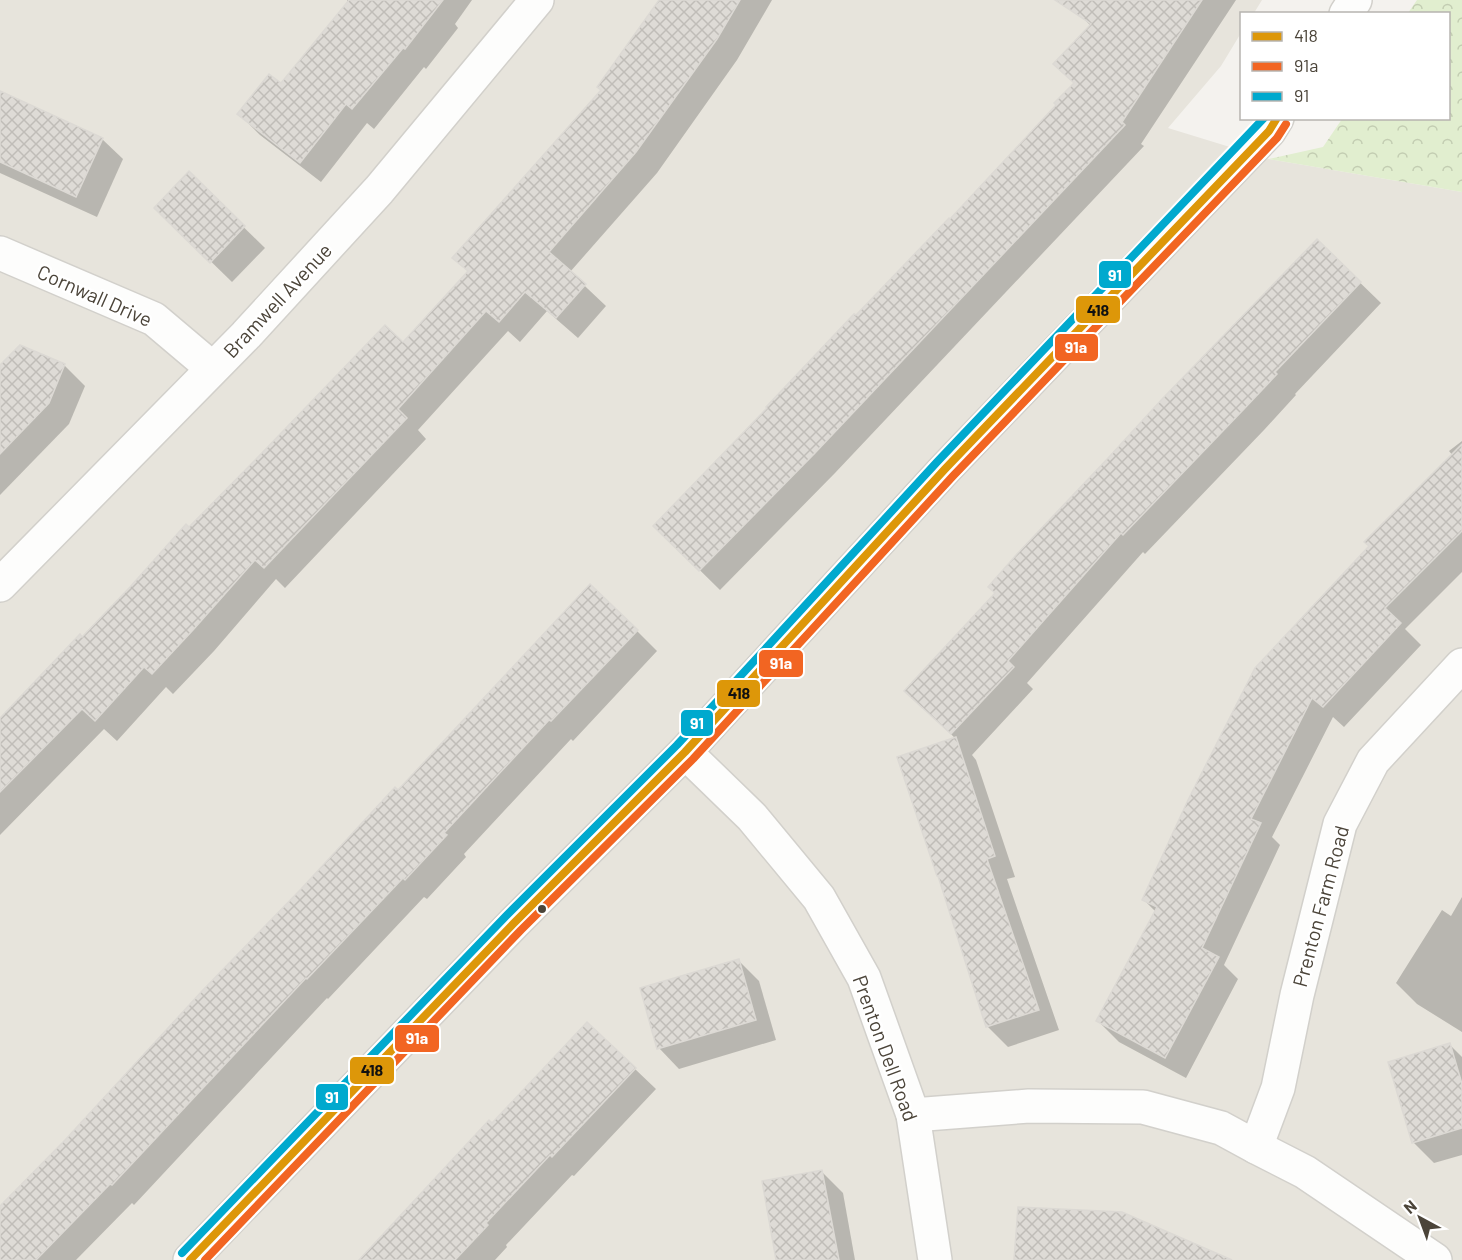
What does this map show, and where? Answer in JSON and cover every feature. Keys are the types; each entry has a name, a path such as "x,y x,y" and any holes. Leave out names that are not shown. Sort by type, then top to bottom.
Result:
{"street":[{"name":"Bramwell Avenue","path":"0,585 246,335 379,190 537,0"},
{"path":"190,1260 514,923 686,752 945,469 1269,131 1276,120"},
{"name":"Cornwall Drive","path":"0,253 154,319 212,368"},
{"name":"Prenton Farm Road","path":"1256,1147 1278,1088 1297,996 1340,824 1373,761 1462,665"},
{"name":"Prenton Dell Road","path":"686,752 752,817 819,898 864,978 914,1115 935,1260"},
{"path":"914,1115 1029,1106 1143,1107 1221,1128 1305,1172 1435,1260"}],"shaded area":[{"path":"0,0 1262,0 1255,12 1240,12 1240,35 1221,66 1168,128 1269,159 1462,192 1462,1260 0,1260"}],"green space":[{"path":"1417,0 1462,0 1462,192 1269,159 1323,147 1341,120 1450,120 1450,12 1409,12"}],"building":[{"path":"349,0 443,0 405,49 403,48 352,109 346,104 300,163 237,114 269,74 281,83"},
{"path":"659,0 740,0 717,39 636,152 549,252 586,284 556,318 525,292 499,322 486,311 398,409 407,418 264,568 255,560 152,674 144,667 95,721 82,709 0,792 0,718 80,634 82,637 130,587 186,524 189,527 385,325 403,342 468,271 452,258 601,90 597,87"},
{"path":"1055,0 1202,0 1122,122 1125,125 815,453 699,571 653,526 854,314 856,315 950,219 1074,83 1053,64 1091,24"},
{"path":"0,91 103,138 76,197 0,162"},
{"path":"189,171 245,226 210,263 154,208"},
{"path":"1317,239 1361,282 1275,372 1277,374 1244,409 1123,535 1121,533 1008,661 1014,667 951,734 904,691 995,593 988,587 1017,554 1163,398"},
{"path":"20,345 65,364 49,403 0,454 0,365"},
{"path":"1462,444 1462,531 1385,608 1401,623 1323,707 1312,698 1251,819 1261,823 1202,948 1219,957 1165,1058 1096,1021 1157,907 1142,900 1188,800 1255,668 1369,546 1364,542"},
{"path":"590,584 638,630 551,721 549,720 444,833 447,835 405,880 403,878 306,978 112,1185 110,1184 36,1260 0,1260 0,1206 65,1140 395,787 398,790"},
{"path":"956,737 995,856 987,859 1039,1010 986,1027 897,757"},
{"path":"739,959 756,1020 657,1049 640,988"},
{"path":"587,1022 636,1068 552,1157 550,1155 486,1223 488,1225 455,1260 359,1260 489,1120 492,1123"},
{"path":"1450,1043 1462,1084 1462,1128 1412,1143 1388,1062"},
{"path":"822,1170 839,1260 776,1260 762,1181"},
{"path":"1018,1207 1122,1212 1232,1260 1014,1260"}],"transit line":[{"name":"91","path":"182,1253 506,916 677,745 937,462 1262,120"},
{"name":"418","path":"190,1260 514,923 685,752 945,469 1269,131 1276,120"},
{"name":"91a","path":"205,1260 521,930 693,759 953,476 1277,138 1286,124"}]}
